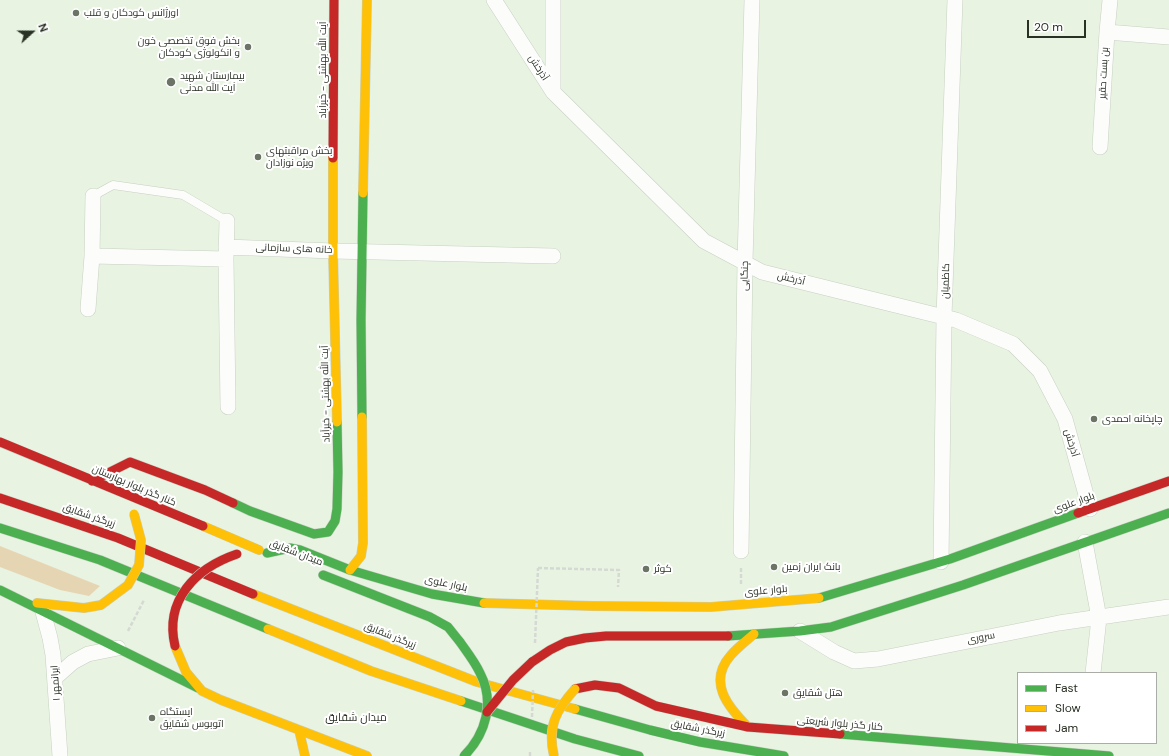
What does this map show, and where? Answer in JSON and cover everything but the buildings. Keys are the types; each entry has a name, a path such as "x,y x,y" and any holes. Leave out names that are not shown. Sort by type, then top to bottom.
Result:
{"main road":[{"name":"آیت الله بهشتی - خیرآباد","path":"92,481 130,462 205,490 250,511 314,534 328,532 335,521 337,509 338,472 334,251 334,0"},
{"path":"350,570 361,556 363,543 361,320 367,0"},
{"name":"کنار گذر بلوار بهارستان","path":"0,442 263,552"},
{"path":"24,601 84,608 102,605 128,585 139,564 141,540 129,508 121,497 92,481"},
{"name":"بلوار علوی","path":"263,552 290,548 300,550 350,570 432,594 485,603 711,608 819,598 941,562 1169,481"},
{"name":"زیرگذر شقایق","path":"0,498 118,538 241,589 477,682 559,706 650,730 700,742 784,756"},
{"path":"488,712 513,680 532,662 550,650 566,642 606,636 726,636 800,631 831,627 963,585 1169,513"},
{"path":"0,528 100,560 371,670 575,739 638,756"},
{"name":"میدان شقایق","path":"282,559 263,552 248,550 207,568 184,590 173,617 172,632 175,646 186,672 202,690 221,700 367,756"},
{"name":"میدان شقایق","path":"311,570 430,617 448,627 460,642 484,679 488,696 488,712 484,727 470,751 464,756"},
{"path":"0,590 202,690"},
{"path":"748,727 733,712 723,698 720,687 720,672 729,656 754,634"},
{"name":"کنار گذر بلوار شریعتی","path":"559,706 575,688 595,685 619,688 656,706 748,727 1109,756"},
{"path":"554,756 552,738 553,720 559,706"},
{"path":"299,730 305,756"}],"street":[{"name":"آذرخش","path":"494,0 553,92 704,241 762,272 956,320 1013,344 1040,371 1065,419 1090,509"},
{"path":"553,0 553,92"},
{"name":"چنگایی","path":"741,551 745,262 752,0"},
{"name":"کاظمیان","path":"941,562 944,317 955,0"},
{"name":"بن بست حقیر","path":"1100,147 1110,0"},
{"path":"1107,32 1169,37"},
{"path":"88,310 92,256 93,196"},
{"path":"226,221 228,407"},
{"name":"خانه های سازمانی","path":"92,256 334,251 553,256"},
{"path":"1085,542 1099,618 1093,672"},
{"name":"سروری","path":"800,631 834,652 854,661 878,659 1059,623 1169,607"},
{"name":"ایرانمهر ۱","path":"43,612 50,638 56,677 60,756"},
{"path":"56,677 73,662 88,654 119,648"}],"lane":[{"path":"93,196 113,185 183,195 226,221"}],"path":[{"path":"740,605 741,551"},
{"path":"538,568 619,570"}],"shaded area":[{"path":"0,546 100,586 89,596 60,590 0,567"}],"traffic: fast":[{"path":"362,417 361,320 363,193"},
{"path":"233,503 250,511 314,534 328,532 335,521 337,509 337,422"},
{"path":"819,598 950,559 1078,513"},
{"path":"728,636 800,631 831,627 963,585 1169,513"},
{"path":"0,528 100,560 268,629"},
{"path":"267,553 290,548 300,550 350,570 432,594 484,603"},
{"path":"323,575 430,617 448,627 460,642"},
{"path":"0,590 198,688"},
{"path":"460,642 480,673 485,684 487,695 486,717 483,728 472,747 464,756"},
{"path":"461,701 575,739 639,756"},
{"path":"575,709 700,742 784,756"},
{"path":"840,734 1109,756"}],"traffic: slow":[{"path":"363,193 367,0"},
{"path":"333,158 333,251 337,422"},
{"path":"350,570 361,556 363,543 362,417"},
{"path":"101,605 128,585 139,565 141,540 134,514"},
{"path":"203,526 259,550"},
{"path":"253,594 477,682 575,709"},
{"path":"484,603 711,607 819,598"},
{"path":"37,603 84,608 101,605"},
{"path":"268,629 371,671 461,701"},
{"path":"748,727 734,711 723,694 721,675 724,665 731,655 754,634"},
{"path":"175,646 186,672 202,691 221,700 367,756"},
{"path":"554,756 552,736 555,720 563,704 575,689"},
{"path":"299,730 305,756"}],"traffic: jam":[{"path":"333,158 334,0"},
{"path":"0,442 203,526"},
{"path":"92,481 130,462 205,490 233,503"},
{"path":"1078,513 1169,481"},
{"path":"0,498 118,538 253,594"},
{"path":"175,646 173,629 174,614 179,600 186,588 196,577 208,568 237,554"},
{"path":"532,662 550,650 566,642 585,638 606,636 728,636"},
{"path":"487,712 513,680 532,662"},
{"path":"575,689 595,685 619,688 656,706 748,727 840,734"}],"place":[{"name":"اورژانس کودکان و قلب","path":"76,13"},
{"name":"بخش فوق تخصصی خون و انکولوژی کودکان","path":"248,47"},
{"name":"بیمارستان شهید آیت الله مدنی","path":"171,82"},
{"name":"بخش مراقبتهای ویژه نوزادان","path":"258,157"},
{"name":"چاپخانه احمدی","path":"1094,419"},
{"name":"بانک ایران زمین","path":"774,567"},
{"name":"کوثر","path":"646,569"},
{"name":"هتل شقایق","path":"785,693"},
{"name":"ایستگاه اتوبوس شقایق","path":"152,718"}],"district":[{"name":"میدان شقایق","path":"356,718"}]}
